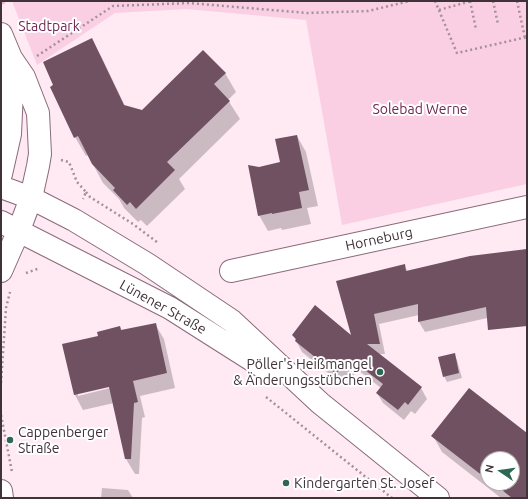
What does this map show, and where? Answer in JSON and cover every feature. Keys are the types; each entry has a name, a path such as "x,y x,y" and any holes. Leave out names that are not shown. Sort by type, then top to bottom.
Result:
{"main road":[{"path":"1,34 11,58 24,77 38,113 40,154 32,198 10,226 6,279"},
{"path":"1,174 10,134 12,91 11,58"},
{"name":"Lünener Straße","path":"1,187 32,198 74,220 147,264 232,321 320,402 438,498"},
{"name":"Horneburg","path":"231,271 527,207"},
{"name":"Lünener Straße","path":"10,226 170,308 320,402"},
{"path":"2,498 7,483"}],"path":[{"path":"36,56 113,6 189,3 307,13 368,11 410,1"},
{"path":"435,1 457,53 526,38 517,1"},
{"path":"439,10 470,1 476,29"},
{"path":"493,1 498,24"},
{"path":"86,192 90,197 133,224 163,246"},
{"path":"23,274 27,272"},
{"path":"1,382 6,308 6,279"},
{"path":"1,415 7,483"}],"green space":[{"name":"Solebad Werne","path":"12,1 527,1 527,184 342,225 306,20 187,9 115,13 37,65"}],"building":[{"path":"92,38 124,105 142,110 203,50 226,73 214,84 230,101 167,162 175,170 136,209 130,202 127,205 113,190 115,188 92,164 78,136 74,138 50,87 53,85 43,62"},
{"path":"297,135 309,190 299,192 302,208 258,216 248,165 259,167 280,162 275,139"},
{"path":"527,249 527,326 488,330 486,307 418,322 418,304 374,314 380,344 367,344 422,387 408,405 405,402 398,410 376,393 383,384 352,360 347,366 344,364 336,374 295,341 296,339 292,335 315,305 351,335 336,281 405,264 406,271 470,256"},
{"path":"156,323 167,373 133,381 138,402 134,403 131,459 125,459 109,387 74,395 62,344 98,336 97,332 120,326 121,330"},
{"path":"455,353 459,373 443,377 438,357"},
{"path":"469,388 527,433 527,498 512,498 503,491 520,491 520,451 480,451 480,474 431,436"}],"place":[{"name":"Pöller's Heißmangel & Änderungsstübchen","path":"380,372"},
{"name":"Cappenberger Straße","path":"10,440"},
{"name":"Kindergarten St. Josef","path":"286,483"}],"park label":[{"name":"Stadtpark","path":"49,26"}]}
